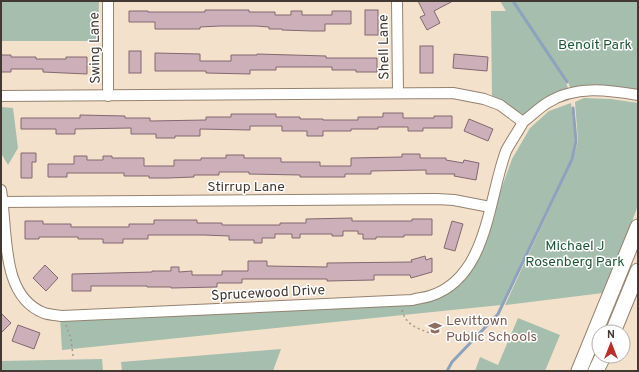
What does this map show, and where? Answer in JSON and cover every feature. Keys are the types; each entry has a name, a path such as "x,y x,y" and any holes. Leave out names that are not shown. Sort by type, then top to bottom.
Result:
{"main road":[{"path":"579,371 638,227"},
{"path":"616,324 638,271"}],"street":[{"name":"Swing Lane","path":"108,1 108,96"},
{"name":"Shell Lane","path":"397,1 398,93"},
{"name":"Sprucewood Drive","path":"1,190 5,264 8,275 14,290 22,300 32,308 45,314 62,316 412,300 431,296 455,283 468,269 478,250 507,151 524,122 547,103 562,95 580,91 608,90 638,95"},
{"path":"1,96 453,93 473,96 500,105 524,122"},
{"name":"Stirrup Lane","path":"2,202 437,199 454,200 490,208"}],"path":[{"path":"401,300 404,318 412,326 432,334"},
{"path":"62,316 71,339 73,356"}],"green space":[{"path":"1,1 99,1 98,41 1,41"},
{"name":"Benoit Park","path":"500,1 638,1 638,94 572,92 568,82 535,35 566,83 570,93 524,120 492,100 491,11 506,11"},
{"name":"Michael J Rosenberg Park","path":"584,98 611,99 638,103 638,205 622,250 603,293 505,305 573,159 578,141 575,102"},
{"path":"571,103 575,141 571,158 501,305 62,350 60,317 433,297 479,251 512,159 530,128 549,111"},
{"path":"1,107 13,108 18,148 8,165 1,153"},
{"path":"518,318 560,335 545,371 475,371 480,357 498,365"},
{"path":"281,349 273,371 122,371 121,362"},
{"path":"102,359 103,371 1,371 1,361"}],"building":[{"path":"418,1 453,1 434,11 440,23 427,30 420,17 425,15"},
{"path":"205,10 249,10 249,12 275,12 275,15 291,15 291,11 302,11 302,15 332,15 332,11 351,11 351,24 325,24 325,31 312,31 269,29 269,27 256,26 200,27 200,29 155,29 155,22 129,22 129,11 205,12"},
{"path":"365,10 378,10 378,35 365,35"},
{"path":"420,46 433,46 433,73 420,73"},
{"path":"129,51 141,51 141,73 129,73"},
{"path":"155,53 200,54 200,61 231,61 231,55 257,54 326,56 326,58 377,58 377,72 332,70 332,67 276,67 276,70 250,70 250,74 206,73 206,71 155,71"},
{"path":"454,54 488,57 487,71 453,68"},
{"path":"1,55 11,55 11,57 36,57 36,59 87,57 87,74 43,72 43,69 11,69 11,72 1,72"},
{"path":"383,113 403,113 403,118 434,118 434,116 452,116 452,128 423,128 423,131 408,131 408,127 378,127 378,129 351,129 351,131 323,131 323,136 307,136 307,131 282,131 282,126 250,126 250,130 200,129 200,136 175,136 175,138 156,138 156,134 131,134 131,128 75,129 75,134 56,134 56,129 21,129 21,118 80,118 80,115 150,118 150,121 206,120 206,117 231,117 231,114 276,114 276,117 300,117 300,119 358,120 358,117 383,117"},
{"path":"469,119 493,129 488,141 464,131"},
{"path":"21,153 36,153 36,162 32,162 32,178 21,178"},
{"path":"402,154 420,154 420,158 446,158 446,160 463,163 464,160 479,163 476,180 454,176 455,174 426,174 426,170 371,171 371,174 345,174 345,177 300,177 300,175 219,172 219,175 194,175 194,177 168,178 124,176 124,173 67,173 67,177 48,177 48,164 74,164 74,156 87,156 87,160 103,160 103,156 112,156 112,158 144,158 144,166 174,166 174,160 201,160 201,158 226,158 226,155 244,155 244,158 281,158 281,162 320,162 320,166 351,166 351,158 402,157"},
{"path":"352,218 352,221 412,221 412,219 432,219 432,235 404,235 404,237 376,237 376,239 363,239 363,234 358,234 358,231 343,231 343,236 332,236 332,234 300,234 300,238 292,238 292,234 275,234 275,238 262,238 262,243 254,243 254,240 229,240 229,236 204,235 148,235 148,239 123,239 123,243 103,243 103,239 78,239 78,237 39,237 39,239 25,239 25,221 43,221 43,224 71,224 71,227 129,227 129,224 154,224 154,220 197,220 197,223 222,223 222,225 280,225 280,223 306,223 306,219"},
{"path":"452,221 463,224 455,251 444,248"},
{"path":"425,256 426,260 432,258 432,272 411,278 410,275 374,275 374,280 327,281 327,279 242,279 242,283 217,283 217,287 171,288 147,286 91,286 91,291 72,291 72,274 171,271 171,267 179,267 179,272 192,271 192,275 222,275 222,271 248,271 248,261 267,261 267,266 327,267 327,263 412,262 411,260"},
{"path":"45,265 58,278 46,291 33,278"},
{"path":"1,313 11,323 1,333"},
{"path":"18,325 40,333 34,349 12,341"}],"waterway":[{"path":"513,1 567,82"},
{"path":"447,371 452,362 498,314 572,159 576,141 573,108"}],"place":[{"name":"Levittown Public Schools","path":"435,328"}]}
